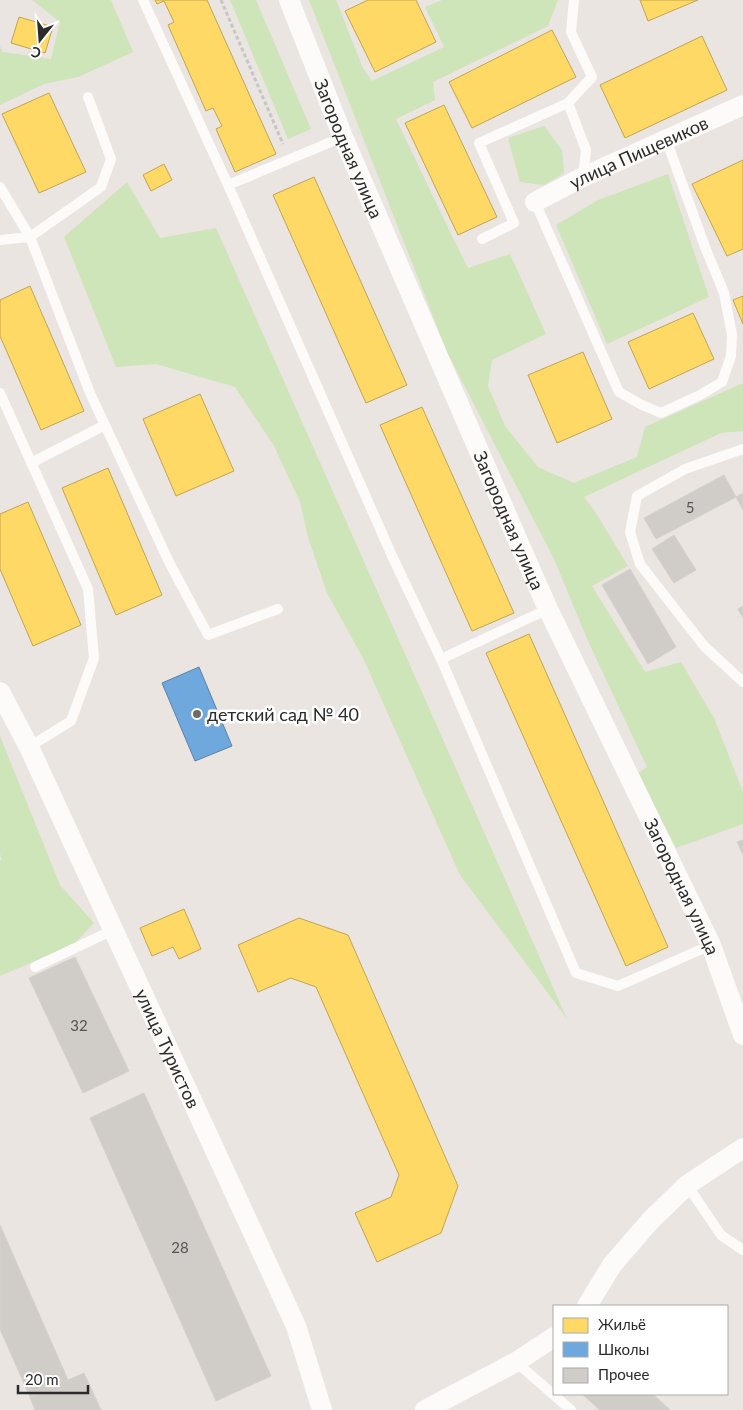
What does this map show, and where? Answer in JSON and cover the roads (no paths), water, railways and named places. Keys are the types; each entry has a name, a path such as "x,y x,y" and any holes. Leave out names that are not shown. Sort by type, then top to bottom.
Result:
{"street":[{"name":"Загородная улица","path":"289,0 343,137 548,609 711,945 743,1036"},
{"name":"улица Пищевиков","path":"535,202 743,105"},
{"name":"улица Туристов","path":"0,692 29,747 296,1326 322,1410"},
{"path":"588,1305 612,1265 650,1221 687,1185 743,1148"},
{"path":"426,1410 516,1362 553,1338"}],"lane":[{"path":"143,0 440,659 576,973 618,986 711,945"},
{"path":"482,239 514,223 479,143 568,103 592,77 571,32 574,0"},
{"path":"0,240 30,237 101,187 111,158 88,97"},
{"path":"568,103 586,150 583,178"},
{"path":"228,185 343,137"},
{"path":"535,202 619,392 660,413 700,395 722,382 731,356 732,335 724,293 666,140"},
{"path":"0,187 30,237 90,393 170,564 208,635 278,609"},
{"path":"0,393 88,589 94,658 71,721 29,747"},
{"path":"31,463 105,425"},
{"path":"743,449 684,469 636,496 630,532 640,564 704,646 743,682"},
{"path":"440,659 548,609"},
{"path":"35,966 113,930"},
{"path":"687,1185 721,1235 743,1250"},
{"path":"516,1362 553,1394"},
{"path":"554,1395 571,1410"}],"place":[{"name":"детский сад № 40","path":"197,714"}]}
